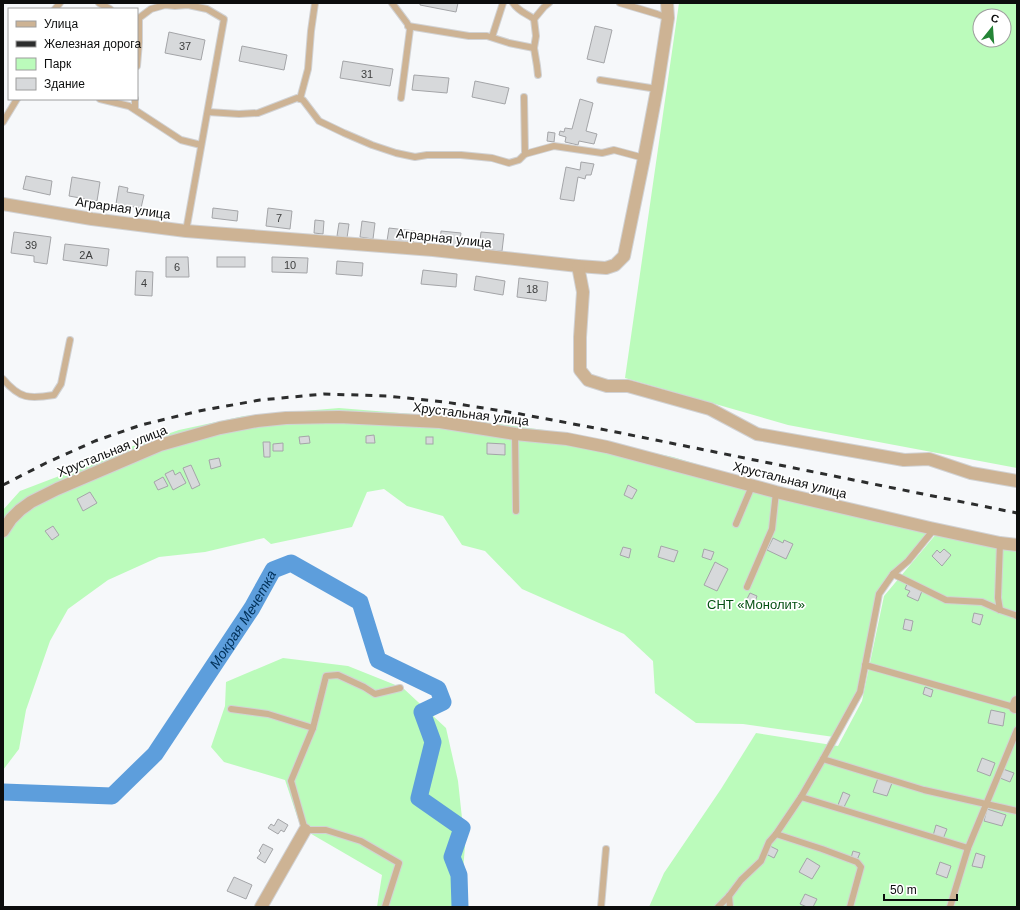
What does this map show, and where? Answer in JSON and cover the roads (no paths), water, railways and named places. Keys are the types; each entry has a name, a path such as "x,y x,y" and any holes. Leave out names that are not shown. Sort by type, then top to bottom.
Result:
{"street":[{"name":"Аграрная улица","path":"3,204 92,219 186,231 433,250 606,268 615,265 624,256 657,89 668,18 667,3"},
{"path":"578,266 583,292 580,337 580,370 588,380 607,386 628,386 710,409 757,434 904,460 929,460 971,472 1017,481"},
{"name":"Хрустальная улица","path":"3,531 11,519 31,502 57,489 160,445 220,428 257,421 286,418 339,417 440,422 515,434 567,439 607,447 776,492 930,528 1000,543 1017,545"},
{"path":"262,907 305,830"}],"lane":[{"path":"99,3 108,8"},
{"path":"300,99 308,69 315,3"},
{"path":"392,3 410,29 401,98"},
{"path":"492,37 503,3"},
{"path":"513,3 523,14 534,19"},
{"path":"538,75 534,48 536,36 534,19 549,3"},
{"path":"620,3 668,18"},
{"path":"138,54 138,18 152,9 165,5 188,5 207,9 224,19 186,231"},
{"path":"408,26 469,36 487,36 509,43 534,48"},
{"path":"600,80 657,89"},
{"path":"524,97 525,154"},
{"path":"208,112 239,114 258,113 297,98 303,100 319,121 372,145 396,153 415,157 427,155 461,155 492,158 509,163 519,160 525,154 554,146 602,153 614,150 644,158"},
{"path":"3,122 16,100"},
{"path":"104,100 129,106 181,140 201,145"},
{"path":"135,100 135,109"},
{"path":"3,379 10,387 23,396 38,397 54,395 61,384 70,340"},
{"path":"515,434 516,511"},
{"path":"736,524 752,486"},
{"path":"747,587 772,529 776,492"},
{"path":"718,907 729,896 741,880 761,861 769,842 801,797 823,760 860,692 879,594 893,574 908,561 931,533 930,528"},
{"path":"1000,543 998,598 1000,610"},
{"path":"893,574 946,600 982,602 1017,616"},
{"path":"865,665 1016,706"},
{"path":"385,907 399,863 361,841 326,830 305,830 291,781 313,728 326,676 338,675 364,687 375,694 400,688"},
{"path":"231,709 268,714 313,728"},
{"path":"950,907 968,848 1017,730"},
{"path":"823,760 924,790 987,805 1017,810"},
{"path":"801,797 968,848"},
{"path":"776,834 858,862 861,867 850,907"},
{"path":"601,907 606,849"},
{"path":"729,896 730,907"}],"waterway":[{"name":"Мокрая Мечетка","path":"3,792 112,796 155,754 252,608 273,570 291,563 360,602 378,660 438,689 443,702 422,712 433,742 419,798 462,828 452,857 459,875 460,907"}],"railway":[{"path":"3,485 46,463 95,441 141,425 199,411 260,400 324,394 387,396 445,402 515,413 1017,513"}],"park label":[{"name":"СНТ «Монолит»","path":"756,604"}]}
